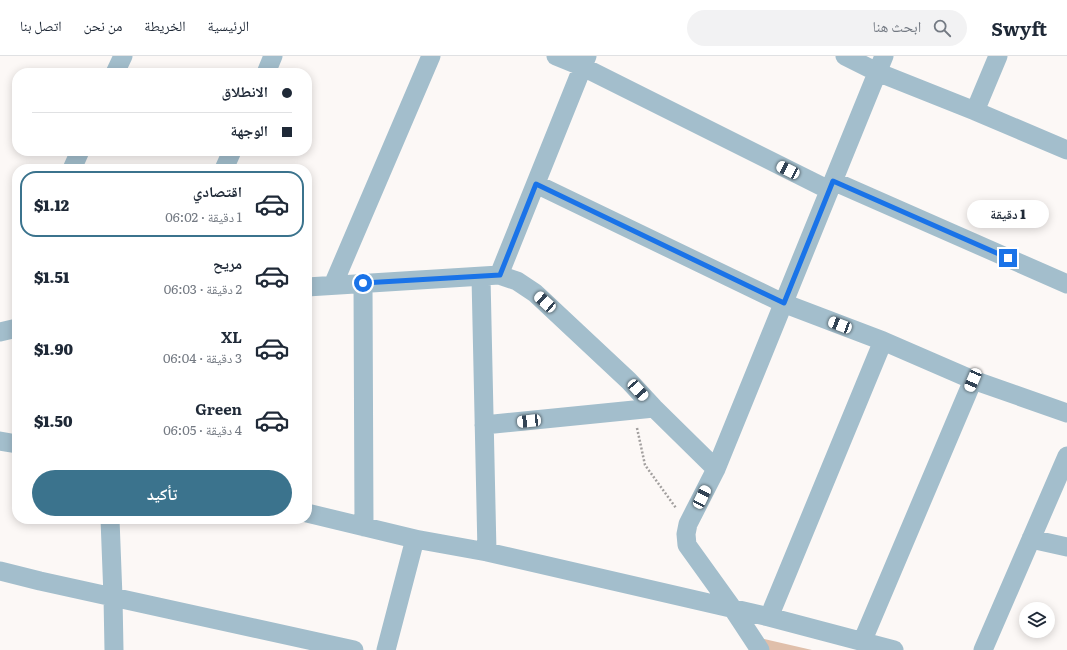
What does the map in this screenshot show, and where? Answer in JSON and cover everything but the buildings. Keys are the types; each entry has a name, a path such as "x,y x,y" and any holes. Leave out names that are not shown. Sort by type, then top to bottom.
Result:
{"street":[{"path":"117,68 123,56"},
{"path":"268,68 273,56"},
{"path":"333,285 431,56"},
{"path":"556,56 585,61 831,186 1067,284"},
{"path":"845,56 880,64 975,111 1067,150"},
{"path":"975,111 998,56"},
{"path":"500,275 585,61"},
{"path":"760,650 733,609 687,545 686,534 688,524 716,469 880,64"},
{"path":"536,184 784,303 883,341 973,380 1067,413"},
{"path":"312,287 500,275 517,281 535,293 629,381 654,408 716,469"},
{"path":"481,277 487,552"},
{"path":"363,283 364,527"},
{"path":"769,617 883,341"},
{"path":"862,642 973,380"},
{"path":"484,425 654,408"},
{"path":"0,441 12,443"},
{"path":"983,650 1067,456"},
{"path":"312,514 415,539 487,552 769,617 894,650"},
{"path":"110,524 114,597 114,650"},
{"path":"386,650 415,539"},
{"path":"1031,539 1067,547"},
{"path":"0,571 354,650"}],"path":[{"path":"633,410 645,465 688,524"}],"shaded area":[{"path":"760,638 812,650 768,650"}],"route":[{"path":"363,283 500,275 536,184 784,303 833,181 1008,258"}]}
